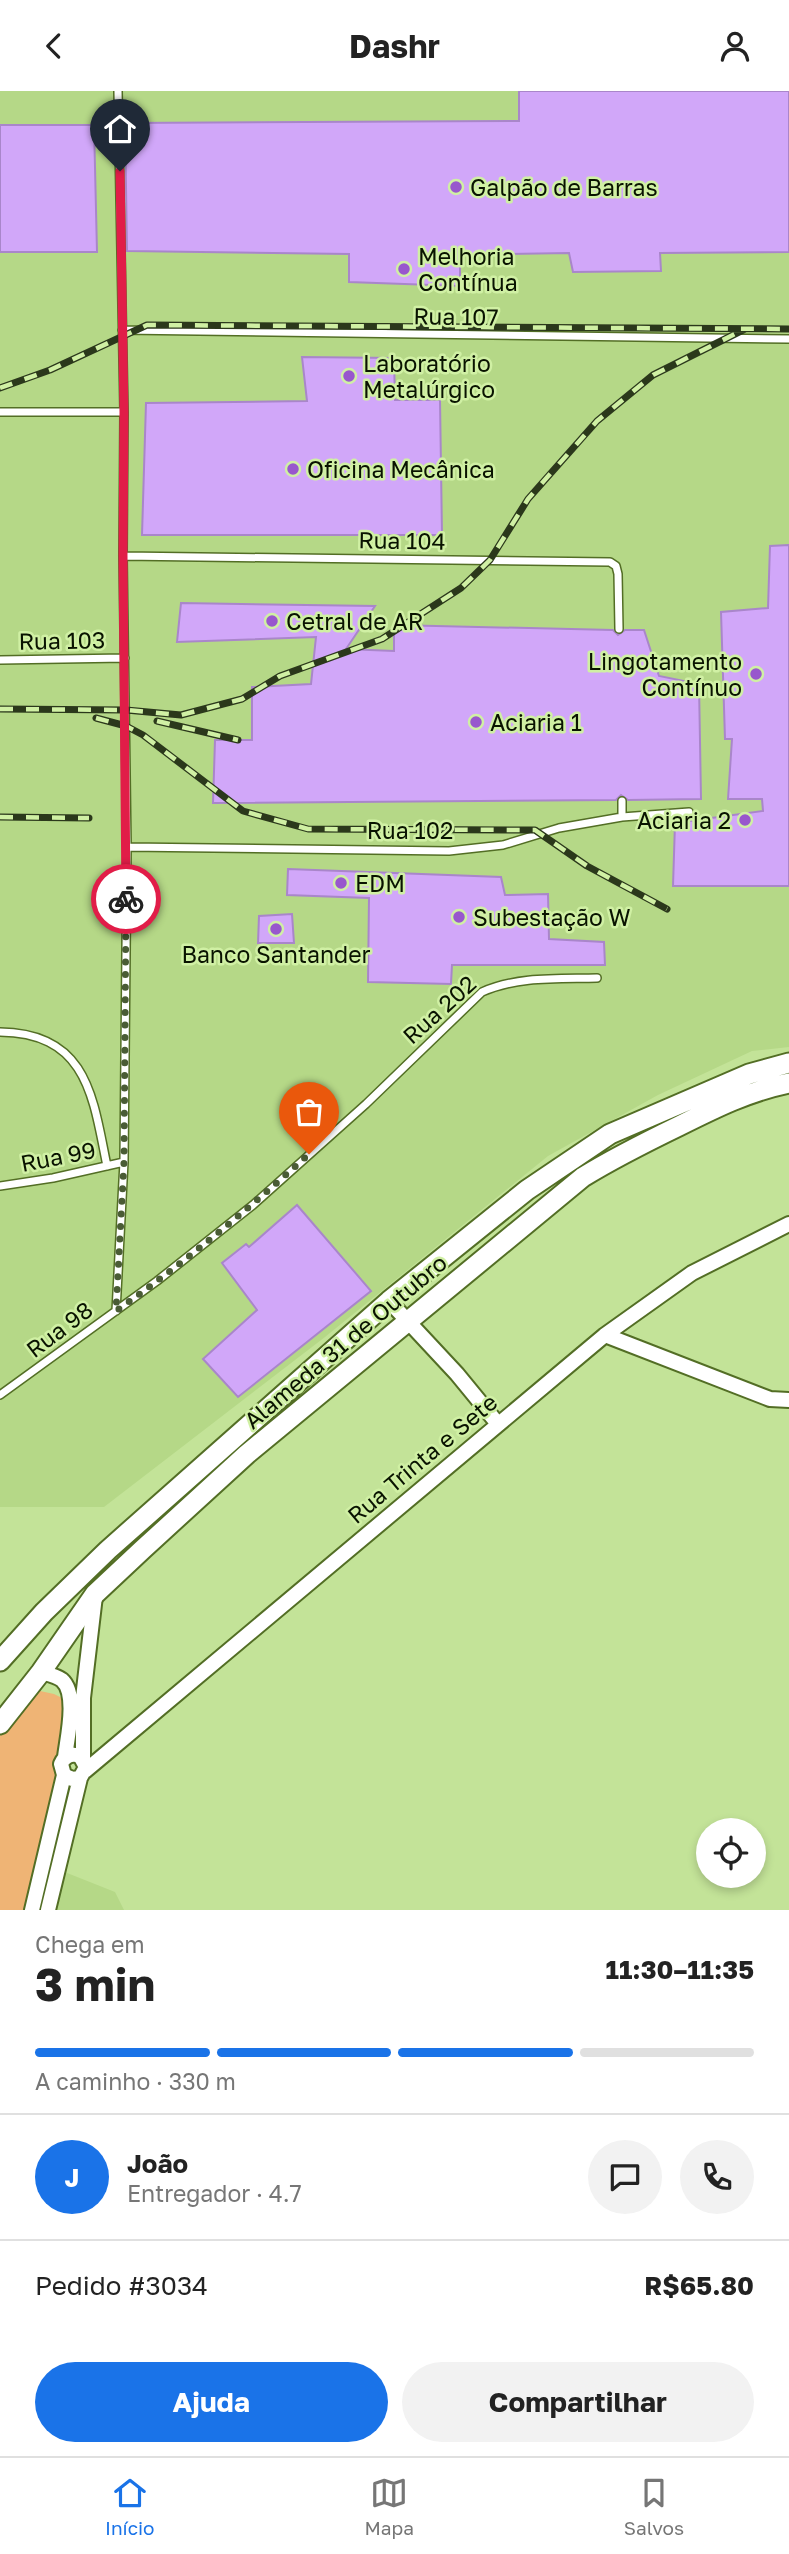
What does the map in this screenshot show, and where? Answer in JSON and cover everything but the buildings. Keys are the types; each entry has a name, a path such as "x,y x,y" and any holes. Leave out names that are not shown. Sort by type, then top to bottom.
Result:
{"main road":[{"path":"0,1661 75,1581 389,1301 527,1189 610,1134 752,1083 789,1063"},
{"name":"Alameda 31 de Outubro","path":"0,1724 41,1672 95,1594 247,1454 583,1177 616,1157 701,1115 752,1083 789,1083"}],"street":[{"name":"Rua Trinta e Sete","path":"83,1767 104,1757 605,1335 692,1273 789,1224"},
{"path":"389,1301 457,1374 498,1424"},
{"path":"605,1335 770,1399 789,1400"},
{"path":"48,1910 83,1767 83,1698 95,1594"},
{"path":"32,1910 64,1775 61,1768 65,1757 71,1704 69,1689 62,1680 41,1672"},
{"path":"65,1757 73,1754 83,1767"},
{"path":"64,1775 72,1779 83,1767"}],"lane":[{"path":"116,1311 124,1162 127,847 124,412 118,91"},
{"name":"Rua 107","path":"122,330 789,339"},
{"path":"0,412 124,412"},
{"name":"Rua 104","path":"123,556 610,562 616,566 618,574 619,629"},
{"name":"Rua 103","path":"0,660 125,658"},
{"path":"622,801 622,817"},
{"name":"Rua 102","path":"127,847 449,851 502,845 559,828 622,817 689,812"},
{"name":"Rua 202","path":"366,1104 482,992 501,983 597,978"},
{"path":"0,1032 37,1038 57,1047 79,1067 93,1096 107,1166"},
{"name":"Rua 98","path":"0,1395 157,1281 253,1205 366,1104"},
{"name":"Rua 99","path":"0,1186 53,1178 124,1162"}],"shaded area":[{"path":"0,91 789,91 789,1047 752,1051 658,1095 548,1156 325,1337 104,1507 0,1507"},
{"path":"40,1691 62,1698 67,1718 25,1910 0,1910 0,1736 27,1698"},
{"path":"52,1867 115,1892 124,1910 45,1910"}],"railway":[{"path":"0,388 50,370 147,325 789,329"},
{"path":"0,709 126,710 181,715 242,699 280,676 382,639 461,588 490,560 528,499 597,421 653,375 745,329"},
{"path":"96,718 126,726 143,735 243,811 308,829 535,830 587,866 667,909"},
{"path":"157,721 238,740"},
{"path":"0,817 89,818"}],"way so far":[{"path":"126,899 124,1162 119,1212 116,1311 253,1205 309,1154"}],"place":[{"name":"Galpão de Barras","path":"456,187"},
{"name":"Melhoria Contínua","path":"404,269"},
{"name":"Laboratório Metalúrgico","path":"349,376"},
{"name":"Oficina Mecânica","path":"293,469"},
{"name":"Cetral de AR","path":"272,621"},
{"name":"Lingotamento Contínuo","path":"756,674"},
{"name":"Aciaria 1","path":"476,722"},
{"name":"Aciaria 2","path":"745,820"},
{"name":"EDM","path":"341,883"},
{"name":"Subestação W","path":"459,917"},
{"name":"Banco Santander","path":"276,929"}],"route":[{"path":"120,171 126,899"}]}
